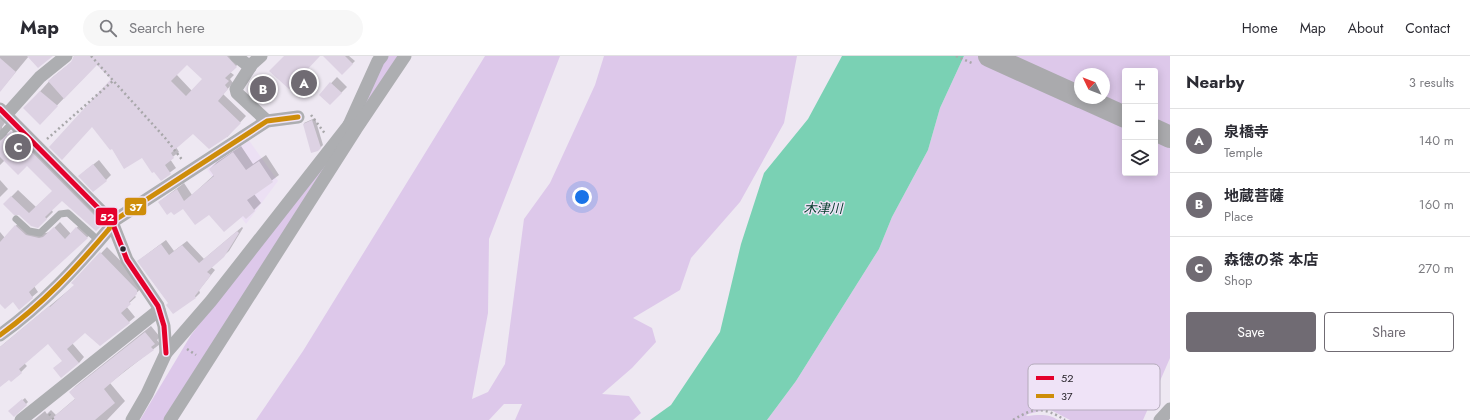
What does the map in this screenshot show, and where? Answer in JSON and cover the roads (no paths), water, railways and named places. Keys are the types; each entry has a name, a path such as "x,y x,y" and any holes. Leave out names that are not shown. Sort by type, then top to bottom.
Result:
{"highway":[{"path":"989,56 1074,94"},
{"path":"1096,104 1122,116"},
{"path":"1158,131 1170,137"}],"street":[{"path":"66,56 40,77 6,115 112,222 127,260 159,310 164,326 166,353"},
{"path":"236,56 250,67"},
{"path":"261,56 250,67 236,86 236,89 237,93 267,121"},
{"path":"170,420 353,127 405,56"},
{"path":"132,420 148,394 166,353 335,144 353,127 377,58"},
{"path":"2,330 58,287 109,229 112,222 189,170 267,121 298,117"},
{"path":"22,420 159,310"},
{"path":"1160,420 1170,409"}],"lane":[{"path":"0,136 6,115"},
{"path":"16,219 30,231 40,233 60,214 68,213 99,240"}],"water":[{"name":"木津川","path":"842,56 964,56 940,108 928,150 892,217 879,249 796,381 767,420 650,420 671,405 720,332 741,244 764,173 808,119"}],"place":[{"name":"泉橋寺","path":"304,83"},
{"name":"地蔵菩薩","path":"263,89"},
{"name":"森徳の茶 本店","path":"18,147"}]}
